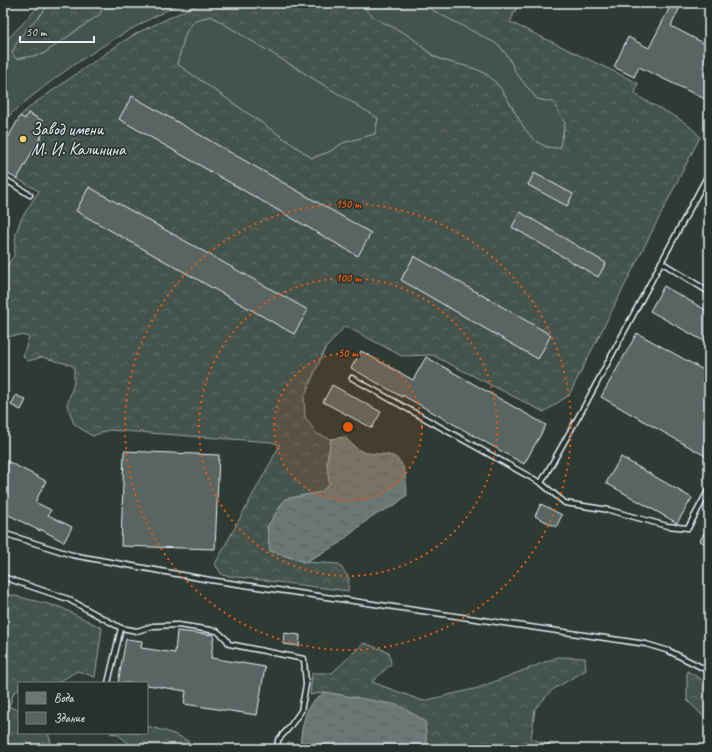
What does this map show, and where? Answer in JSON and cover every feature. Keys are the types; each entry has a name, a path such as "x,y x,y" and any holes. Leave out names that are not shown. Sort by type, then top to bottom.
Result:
{"lane":[{"path":"541,483 585,405 709,173"},
{"path":"3,178 30,195"},
{"path":"661,262 709,292"},
{"path":"352,378 541,483 565,503 609,510 667,526 688,528 709,489"},
{"path":"3,533 72,555 210,580 646,644 669,651 709,671"},
{"path":"3,576 68,599 120,628 137,631 153,626 178,625 217,631 229,644 304,659 306,685 301,711 278,740 276,749"},
{"path":"108,682 120,628"}],"green space":[{"path":"42,3 51,3 19,38 16,59 43,54 100,14 104,3 182,3 134,27 88,55 23,103 3,121 3,44"},
{"path":"51,3 104,3 100,14 43,54 16,59 12,53 19,38"},
{"path":"201,3 363,3 366,10 371,15 409,36 433,56 484,73 493,80 501,90 521,123 536,141 548,147 560,148 565,123 553,102 537,99 516,73 509,58 499,45 419,3 519,3 510,22 638,83 635,94 678,118 700,137 569,395 544,412 432,355 402,356 345,326 325,349 304,397 305,417 317,434 331,439 327,462 330,484 321,492 285,499 267,527 270,551 305,562 339,564 349,578 348,591 222,575 215,564 280,445 271,442 109,430 92,436 74,424 67,405 74,383 74,366 42,357 28,361 23,356 29,337 21,335 3,337 3,268 5,269 14,256 16,233 21,219 39,191 17,179 43,121 28,113 25,119 20,116 32,105 122,42 139,32","holes":["211,16 378,118 375,134 343,143 329,152 312,158 177,64 186,32 195,20"]},
{"path":"363,3 419,3 499,45 509,58 516,73 537,99 553,102 565,122 560,148 547,147 536,141 521,123 501,90 493,80 484,73 434,56 409,36 371,15 366,10"},
{"path":"211,16 378,118 375,134 343,143 329,152 312,158 177,64 186,32 195,20"},
{"path":"3,593 60,607 102,628 95,677 77,671 59,682 18,682 18,690 14,692 9,707 18,710 18,734 48,734 53,749 3,749"},
{"path":"364,643 389,652 391,664 372,682 423,701 478,688 558,657 585,658 586,670 552,690 535,709 531,739 564,749 516,749 495,744 490,749 427,749 428,746 325,692 310,695 312,673 332,673"},
{"path":"687,671 709,684 709,722 687,700"},
{"path":"148,726 187,740 197,749 135,749 117,734 148,734"},
{"path":"288,742 300,745 301,749 288,749"}],"water":[{"path":"345,437 353,446 363,452 395,457 402,465 404,471 407,495 395,505 371,517 337,545 305,562 270,551 267,527 285,499 321,492 329,484 327,462 331,439"},
{"path":"325,692 398,705 425,721 427,749 301,749 301,733 308,709 313,701"},
{"path":"495,744 516,749 490,749"}],"building":[{"path":"672,3 682,3 671,26 709,46 709,101 639,67 634,77 614,67 628,37 649,48"},
{"path":"132,96 371,233 358,256 119,119"},
{"name":"Завод имени М. И. Калинина","path":"28,113 43,121 39,128 44,131 17,179 3,171 3,147 20,116 25,119"},
{"path":"534,173 573,194 567,206 528,185"},
{"path":"89,187 308,310 294,334 76,211"},
{"path":"520,212 606,263 598,277 512,227"},
{"path":"414,256 551,335 538,359 401,280"},
{"path":"664,286 709,312 709,344 650,311"},
{"path":"637,333 709,373 709,458 601,397"},
{"path":"361,351 413,380 426,357 546,425 524,464 351,368"},
{"path":"332,385 381,412 372,428 323,402"},
{"path":"16,395 26,400 21,410 11,405"},
{"path":"124,451 219,455 215,549 121,546"},
{"path":"621,457 692,498 677,523 606,483"},
{"path":"3,459 46,481 35,502 51,510 48,515 72,527 64,542 3,512"},
{"path":"541,504 562,515 556,527 535,516"},
{"path":"709,523 709,546 700,541"},
{"path":"177,631 214,635 211,658 265,667 257,715 184,704 186,691 148,685 148,682 118,682 126,639 142,641 141,648 175,653"},
{"path":"284,633 300,635 299,646 283,644"}],"place":[{"name":"Завод имени М. И. Калинина","path":"23,139"}]}
